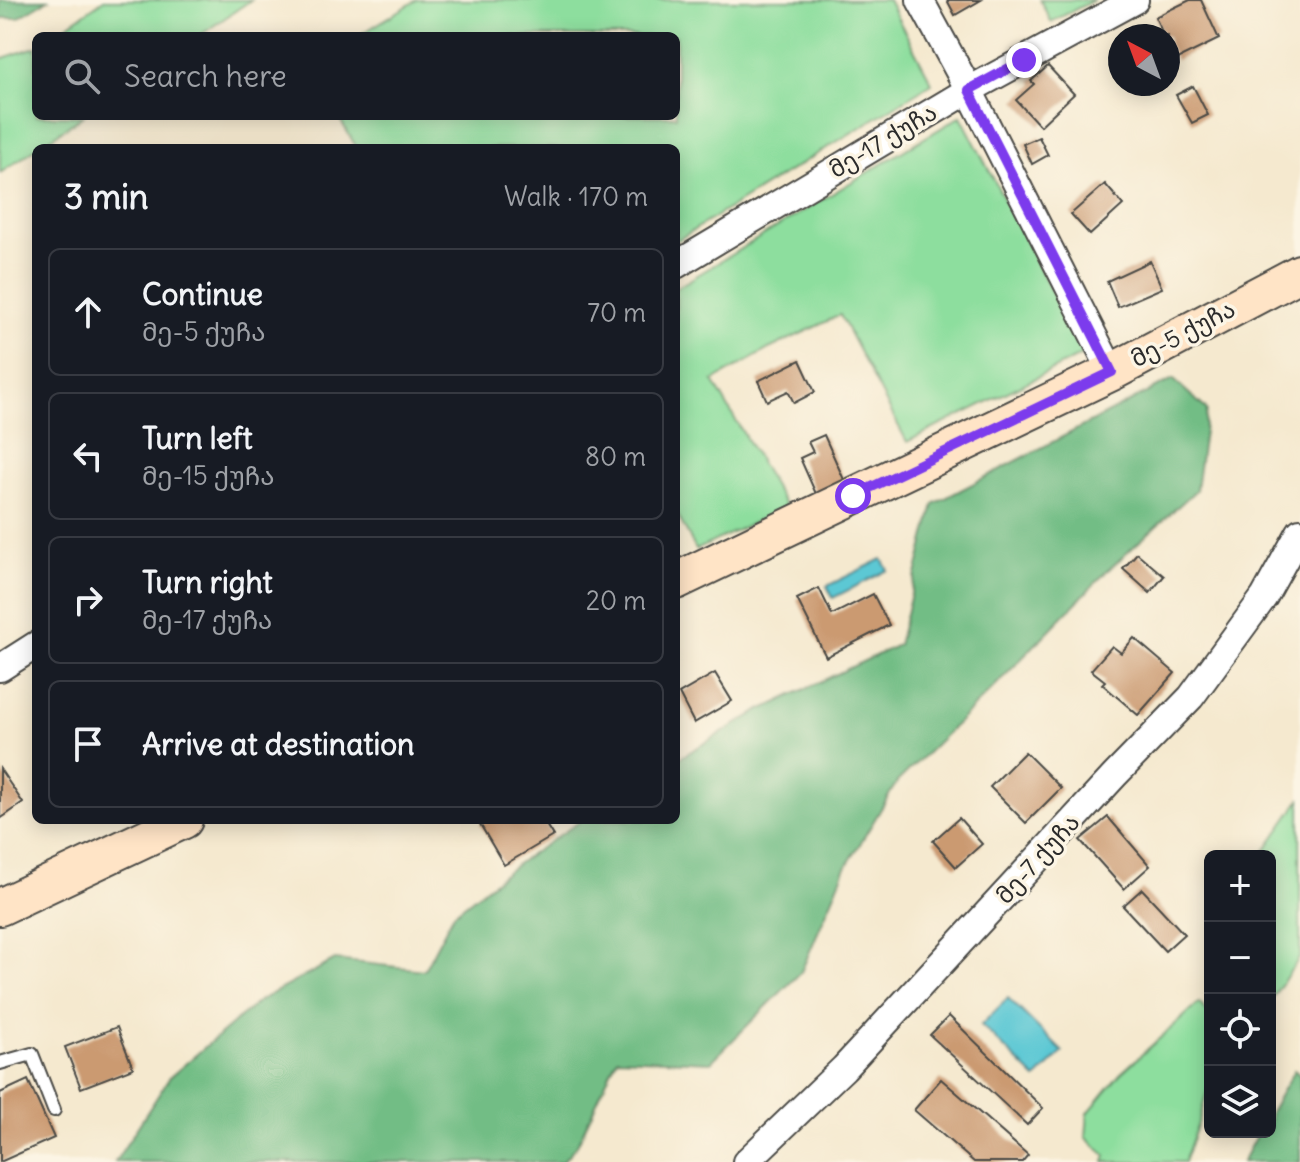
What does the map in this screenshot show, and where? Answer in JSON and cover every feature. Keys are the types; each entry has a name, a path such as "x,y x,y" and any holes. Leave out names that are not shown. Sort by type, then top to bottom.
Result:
{"street":[{"path":"920,0 1112,372"},
{"name":"მე-17 ქუჩა","path":"680,263 969,90 1135,0"},
{"name":"მე-5 ქუჩა","path":"680,576 1112,372 1300,273"},
{"name":"მე-7 ქუჩა","path":"746,1162 844,1068 1191,697 1264,597 1300,532"},
{"path":"0,668 32,648"},
{"path":"0,907 176,824"}],"lane":[{"path":"0,1063 32,1054 54,1110"}],"green space":[{"path":"0,0 48,0 18,18 0,18"},
{"path":"104,0 251,0 205,32 58,32"},
{"path":"417,0 888,0 932,83 680,239 680,144 355,144 340,120 680,120 680,32 365,32"},
{"path":"1040,0 1094,0 1051,22"},
{"path":"32,48 32,120 77,120 42,144 32,144 32,151 0,173 0,59"},
{"path":"961,116 1084,354 907,442 840,315 769,349 713,381 786,507 696,550 680,520 680,286"},
{"path":"1173,379 1207,410 1196,490 1105,573 897,782 845,869 801,972 711,1062 617,1058 577,1145 562,1162 115,1162 170,1077 260,1000 335,960 424,970 454,913 518,863 576,824 680,824 680,758 759,711 898,645 934,504"},
{"path":"1300,800 1300,957 1276,992 1276,850 1265,850"},
{"path":"1199,1003 1204,1008 1204,1103 1184,1162 1104,1162 1106,1156 1086,1137 1088,1113 1120,1074"},
{"path":"1294,1070 1300,1075 1300,1162 1242,1162 1255,1138 1276,1138 1276,1102"}],"water":[{"path":"882,559 888,570 833,598 827,586"},
{"path":"1008,998 1063,1052 1036,1079 981,1025"}],"building":[{"path":"947,0 981,0 955,15"},
{"path":"1190,0 1201,0 1219,39 1180,58 1180,24 1158,24 1155,17"},
{"path":"1048,66 1074,94 1040,126 1016,100"},
{"path":"1193,86 1208,115 1192,123 1177,96"},
{"path":"1039,137 1048,155 1032,164 1023,144"},
{"path":"1105,184 1123,205 1090,235 1071,214"},
{"path":"1150,261 1162,288 1118,307 1107,281"},
{"path":"800,360 815,392 794,403 788,391 767,401 758,381"},
{"path":"824,435 845,482 816,494 800,458 813,452 808,442"},
{"path":"1137,553 1164,576 1150,593 1123,569"},
{"path":"819,588 832,615 873,594 889,625 826,657 797,599"},
{"path":"1134,638 1175,673 1138,715 1102,684 1105,681 1091,670 1112,646 1121,653"},
{"path":"715,673 732,701 694,723 680,693"},
{"path":"1025,752 1061,788 1026,823 990,787"},
{"path":"0,769 23,803 0,819"},
{"path":"1108,817 1150,866 1124,889 1080,840"},
{"path":"959,818 982,844 956,867 933,841"},
{"path":"480,824 546,824 553,836 504,865"},
{"path":"1142,889 1184,934 1165,951 1123,906"},
{"path":"949,1016 1043,1108 1027,1125 930,1035"},
{"path":"117,1027 133,1068 81,1088 65,1047"},
{"path":"941,1079 1028,1155 1022,1162 974,1162 914,1110"},
{"path":"28,1080 54,1138 0,1162 0,1093"}],"route":[{"path":"853,496 1112,372 969,90 1024,60"}]}
